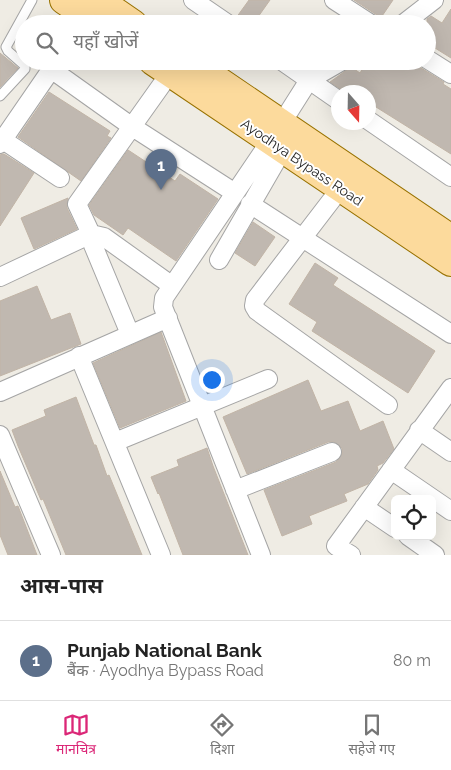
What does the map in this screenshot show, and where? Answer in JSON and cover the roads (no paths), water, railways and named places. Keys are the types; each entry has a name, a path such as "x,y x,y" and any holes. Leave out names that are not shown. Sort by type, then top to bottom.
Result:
{"main road":[{"path":"64,0 91,15"},
{"name":"Ayodhya Bypass Road","path":"177,70 278,138 451,239"},
{"name":"Ayodhya Bypass Road","path":"278,138 340,189 451,262"}],"street":[{"path":"193,0 215,15"},
{"path":"334,0 357,15"},
{"path":"415,15 434,0"},
{"path":"436,65 451,74"},
{"path":"51,70 2,142 60,178"},
{"path":"60,70 131,126 235,193"},
{"path":"130,334 93,245 91,234 76,204 131,126 167,70"},
{"path":"295,70 331,95"},
{"path":"219,260 250,204 278,138 309,80 326,70"},
{"path":"376,125 451,177"},
{"path":"261,555 163,307 164,298 171,285 235,193 278,138"},
{"path":"340,189 255,300 254,306 257,311 388,405"},
{"path":"250,204 451,334"},
{"path":"0,277 91,234 104,237 171,285"},
{"path":"0,392 168,318"},
{"path":"79,356 161,555"},
{"path":"115,442 268,379"},
{"path":"351,555 336,546 451,388"},
{"path":"419,430 451,452"},
{"path":"0,435 52,555"},
{"path":"235,490 332,452"},
{"path":"390,470 451,511"},
{"path":"364,507 391,525"},
{"path":"414,540 436,555"}],"lane":[{"path":"24,15 32,0"},
{"path":"15,31 6,47 15,58"},
{"path":"0,96 24,70"}],"place":[{"name":"Punjab National Bank","path":"161,190"}]}
